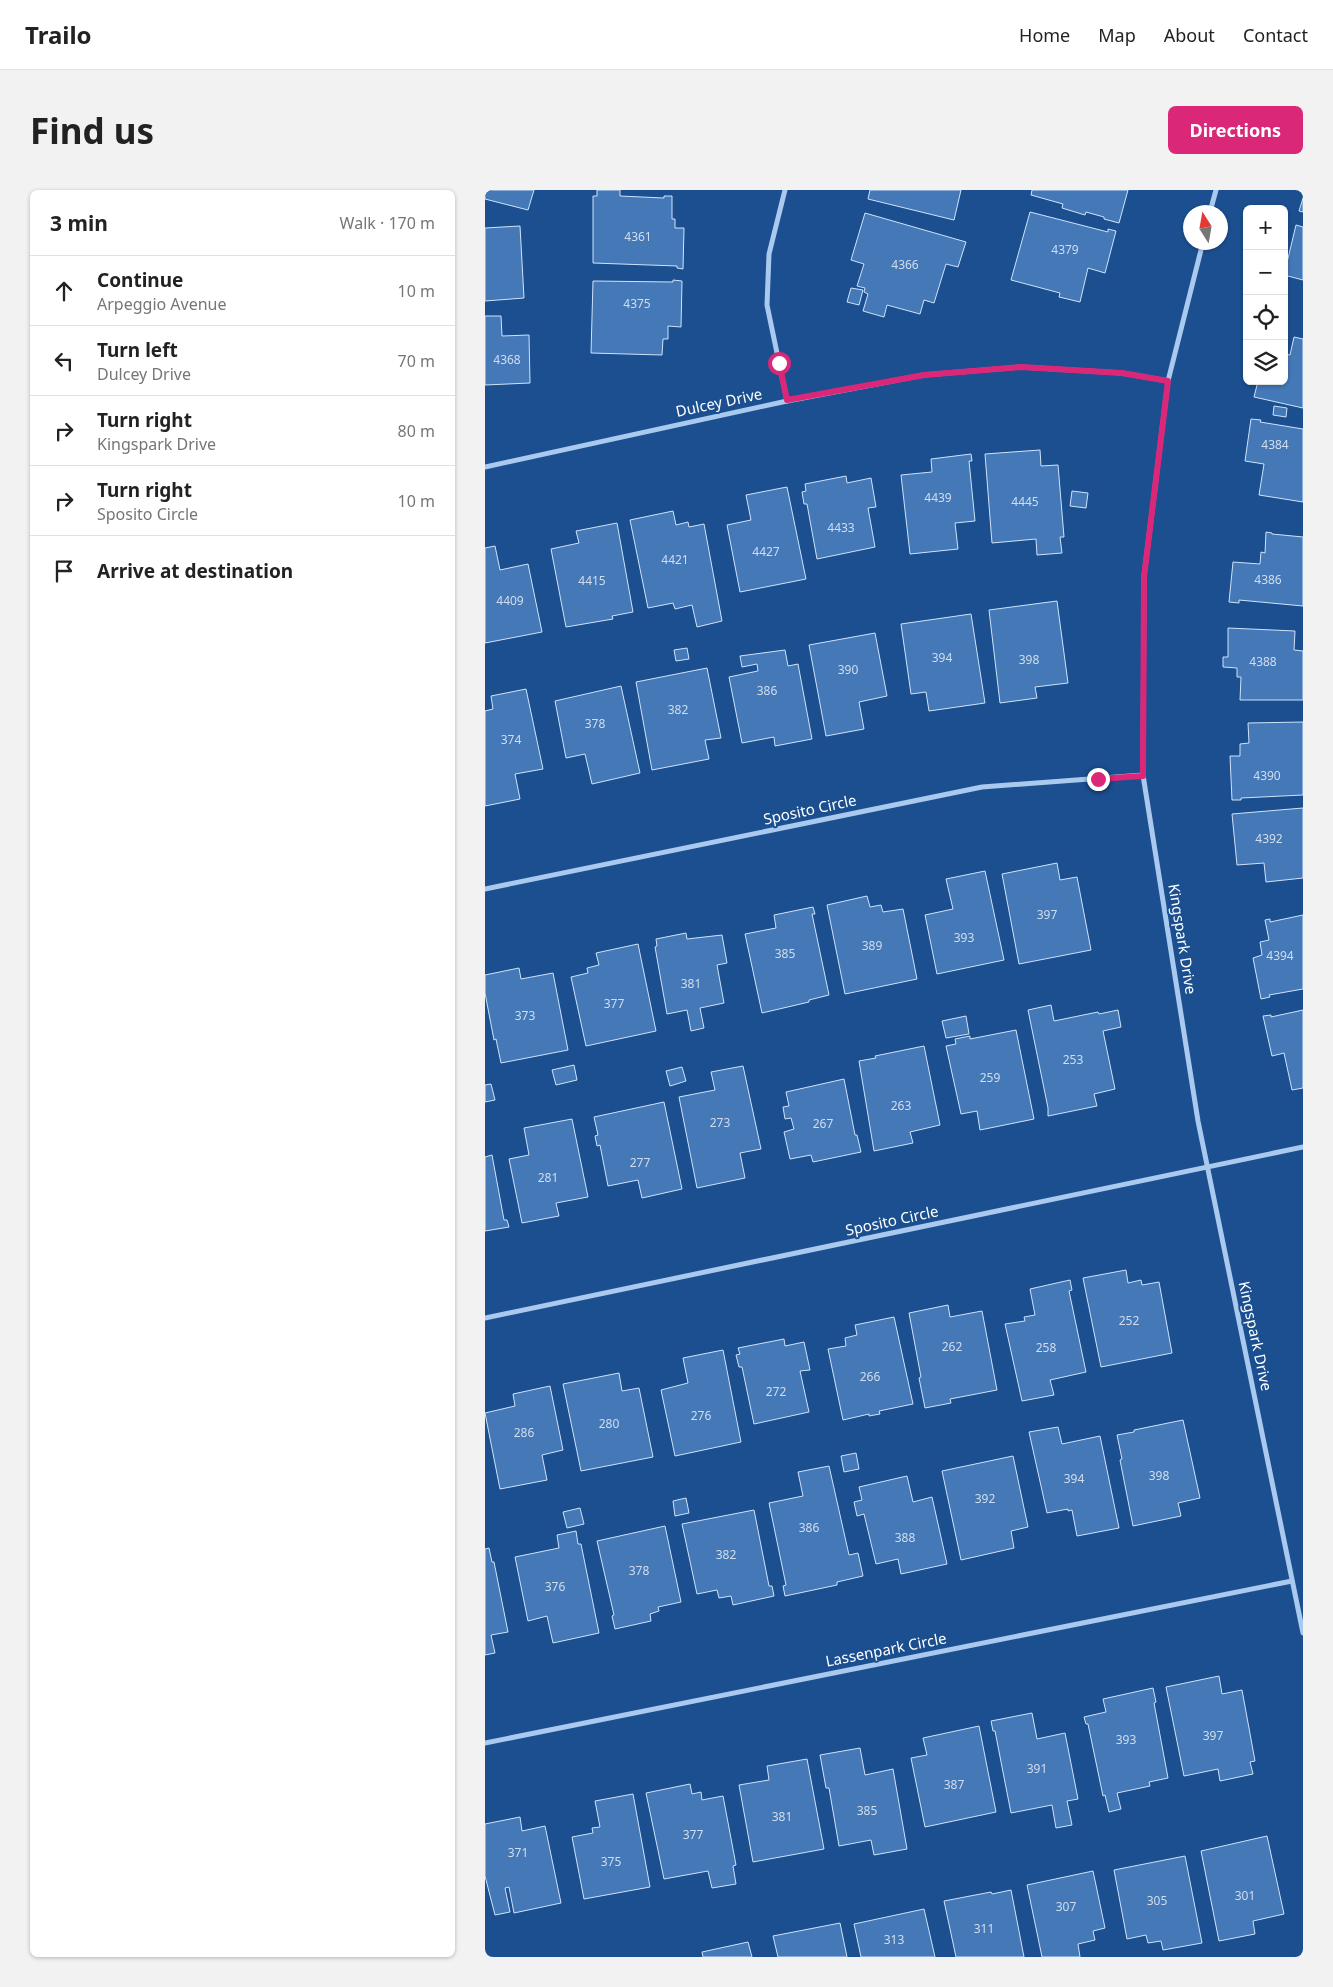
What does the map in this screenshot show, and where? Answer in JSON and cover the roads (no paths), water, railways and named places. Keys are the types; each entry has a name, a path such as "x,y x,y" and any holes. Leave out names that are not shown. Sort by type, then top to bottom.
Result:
{"street":[{"path":"785,190 769,254 767,304 787,400"},
{"path":"1212,205 1216,190"},
{"name":"Kingspark Drive","path":"1201,250 1168,381 1144,577 1143,776 1197,1121 1303,1633"},
{"name":"Dulcey Drive","path":"485,467 787,400 924,375 1021,367 1122,373 1168,381"},
{"name":"Sposito Circle","path":"485,889 982,787 1143,776"},
{"name":"Sposito Circle","path":"485,1318 1303,1147"},
{"name":"Lassenpark Circle","path":"485,1743 1292,1581"}]}
